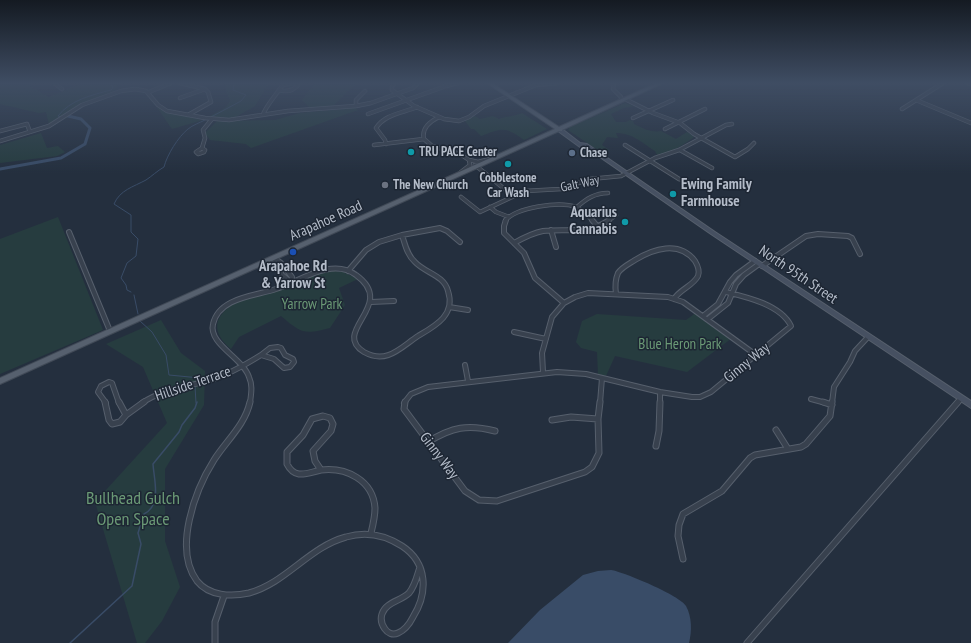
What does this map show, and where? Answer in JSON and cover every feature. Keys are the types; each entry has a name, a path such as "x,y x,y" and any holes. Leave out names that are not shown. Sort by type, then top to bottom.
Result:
{"main road":[{"name":"North 95th Street","path":"534,113 971,405"},
{"name":"Arapahoe Road","path":"0,381 379,211 460,173 474,164 493,159 595,113"}],"street":[{"path":"0,141 55,123 71,113"},
{"path":"177,113 212,119 234,120 273,113"},
{"path":"386,144 385,139 376,128 379,123 400,113"},
{"path":"432,113 439,117 454,121 466,119 474,113"},
{"path":"633,118 644,113"},
{"path":"654,113 680,123 690,132 735,157 748,149 754,143"},
{"path":"665,129 699,113"},
{"path":"947,113 971,123"},
{"path":"424,139 426,127 431,121 439,117"},
{"path":"202,148 205,140 203,130 212,119"},
{"path":"0,131 27,124 30,132"},
{"path":"624,174 650,160 680,150 701,137 726,125 732,124"},
{"path":"374,145 424,139 437,148 455,152 469,160 513,196"},
{"path":"625,145 679,179 687,181"},
{"path":"680,150 712,168"},
{"path":"485,172 483,167 493,159"},
{"path":"460,173 470,165 469,160"},
{"path":"460,173 481,170"},
{"name":"Galt Way","path":"491,206 525,191 562,186 586,178 624,174"},
{"path":"577,208 591,196 599,193 608,193"},
{"path":"461,197 479,212 491,206 509,217"},
{"path":"564,303 534,278 527,257 506,237 503,229 509,217 522,210 560,204 577,208 586,213 598,227"},
{"path":"514,244 532,234 551,230 587,231 598,227 616,215"},
{"path":"348,271 371,247 387,239 440,228 447,231 460,242"},
{"path":"551,230 556,247"},
{"path":"69,232 110,331"},
{"path":"708,319 724,308 733,293 736,284 744,275 801,238 814,234 848,236 852,238 860,254"},
{"path":"402,236 411,258 438,276 446,286 450,298 449,307 442,320 396,353 380,356 360,350 354,337 356,328 366,314 371,302 369,289 366,284 357,275 348,271 333,269 318,271 279,288 234,301 226,306 215,320 213,329 216,340 245,366 249,373 252,386 251,401 248,411 214,460 200,488 190,523 186,552 187,563 191,573 197,581 205,588 224,596 236,595 264,588 276,581 323,546 339,538 354,534 371,533 389,538 409,550 420,567 425,579 424,596 418,610 409,624 400,632 393,634 387,632 383,627 381,620 383,612 387,607 411,590 420,567"},
{"path":"616,294 614,281 622,268 652,250 670,248 689,255 697,263 699,272 696,279 679,291 674,299"},
{"path":"274,258 276,265 286,280 291,282"},
{"path":"703,316 718,304 736,274 759,264"},
{"name":"Ginny Way","path":"602,378 598,419 599,453 592,467 586,472 497,501 479,500 466,492 404,409 404,400 413,393 428,386 543,372 571,372 602,378 660,392 692,397 705,395 790,328 791,323 788,320 765,304 726,292"},
{"path":"543,372 542,354 552,318 556,311 564,303 575,297 588,293 674,299 690,306 756,355"},
{"path":"371,302 394,301"},
{"path":"449,307 468,310"},
{"path":"514,332 546,339"},
{"path":"683,559 678,543 680,520 683,514 722,491 750,458 755,455 801,447 806,444 830,416 834,386 855,352 868,337"},
{"name":"Hillside Terrace","path":"126,415 112,383 109,382 101,386 98,392 106,404 109,420 112,424 120,422 126,415 150,398 184,386 211,380 245,366 261,355 273,347 281,348 284,355 293,359 294,362 290,367 284,368 274,359 261,355"},
{"path":"465,365 468,381"},
{"path":"656,446 659,431 660,392"},
{"path":"747,643 961,398"},
{"path":"812,399 832,405"},
{"path":"321,470 315,461 313,451 319,440 332,429 333,424 330,419 325,416 319,416 312,419 304,434 289,448 286,454 288,468 292,473 300,475 321,470 337,469 349,472 361,479 370,490 374,503 375,515 371,533"},
{"path":"552,420 571,418 598,419"},
{"path":"428,442 442,433 464,426 482,427 495,431"},
{"path":"776,430 788,449"},
{"path":"215,643 215,622 224,596"}],"green space":[{"path":"46,113 67,113 62,117 49,124"},
{"path":"161,113 170,113 203,120 172,129"},
{"path":"216,113 243,113 234,118 208,117"},
{"path":"300,113 350,113 251,148 246,144 210,140 205,133 217,121 275,120"},
{"path":"522,113 547,129 524,140 508,130 494,131 481,136 474,129 471,129 465,121 475,116 480,119 493,116 499,119"},
{"path":"602,113 613,113 611,114 616,122 626,122 630,120 633,121 634,124 650,131 661,131 676,139 687,132 694,136 676,149 657,155 655,151 637,139 622,133 616,133 618,138 607,137 602,145 609,150 602,153 568,130 570,127"},
{"path":"41,133 47,148 58,146 65,152 57,156 0,163 0,145"},
{"path":"58,217 103,330 0,374 0,239"},
{"name":"Yarrow Park","path":"334,271 343,272 358,279 339,288 345,305 330,328 308,332 303,331 293,326 281,316 239,337 231,349 220,336 217,324 219,318 236,302 310,275"},
{"name":"Blue Heron Park","path":"697,312 732,338 687,372 615,356 606,376 598,374 597,352 581,348 576,342 582,321 597,314 686,320"},
{"name":"Bullhead Gulch Open Space","path":"161,320 181,353 205,371 204,405 165,469 165,541 180,587 162,621 145,643 137,643 95,502 167,423 143,367 106,344"}],"water":[{"path":"611,570 652,585 674,596 682,602 688,610 690,619 691,634 689,643 508,643 540,610 583,575 598,571"}],"waterway":[{"path":"60,113 58,116 61,117"},
{"path":"211,117 218,113"},
{"path":"0,169 61,158 85,144 90,128 81,119 68,116"},
{"path":"131,292 127,290 126,285 121,278 127,263 136,256 138,239 131,232 131,215 114,204 123,192 146,180 164,167 170,152 184,132 205,120"},
{"path":"134,295 138,314"},
{"path":"140,321 152,332 166,355 169,375 200,378"},
{"path":"196,403 195,386 197,385"},
{"path":"70,643 132,586 141,544 138,533 144,514 150,510 155,498 156,492 153,464 179,432 182,425 195,408 197,402"}],"place":[{"name":"TRU PACE Center","path":"411,152"},
{"name":"Chase","path":"572,153"},
{"name":"Cobblestone Car Wash","path":"508,164"},
{"name":"The New Church","path":"385,185"},
{"name":"Ewing Family Farmhouse","path":"673,194"},
{"name":"Aquarius Cannabis","path":"625,222"},
{"name":"Arapahoe Rd & Yarrow St","path":"293,252"}]}
